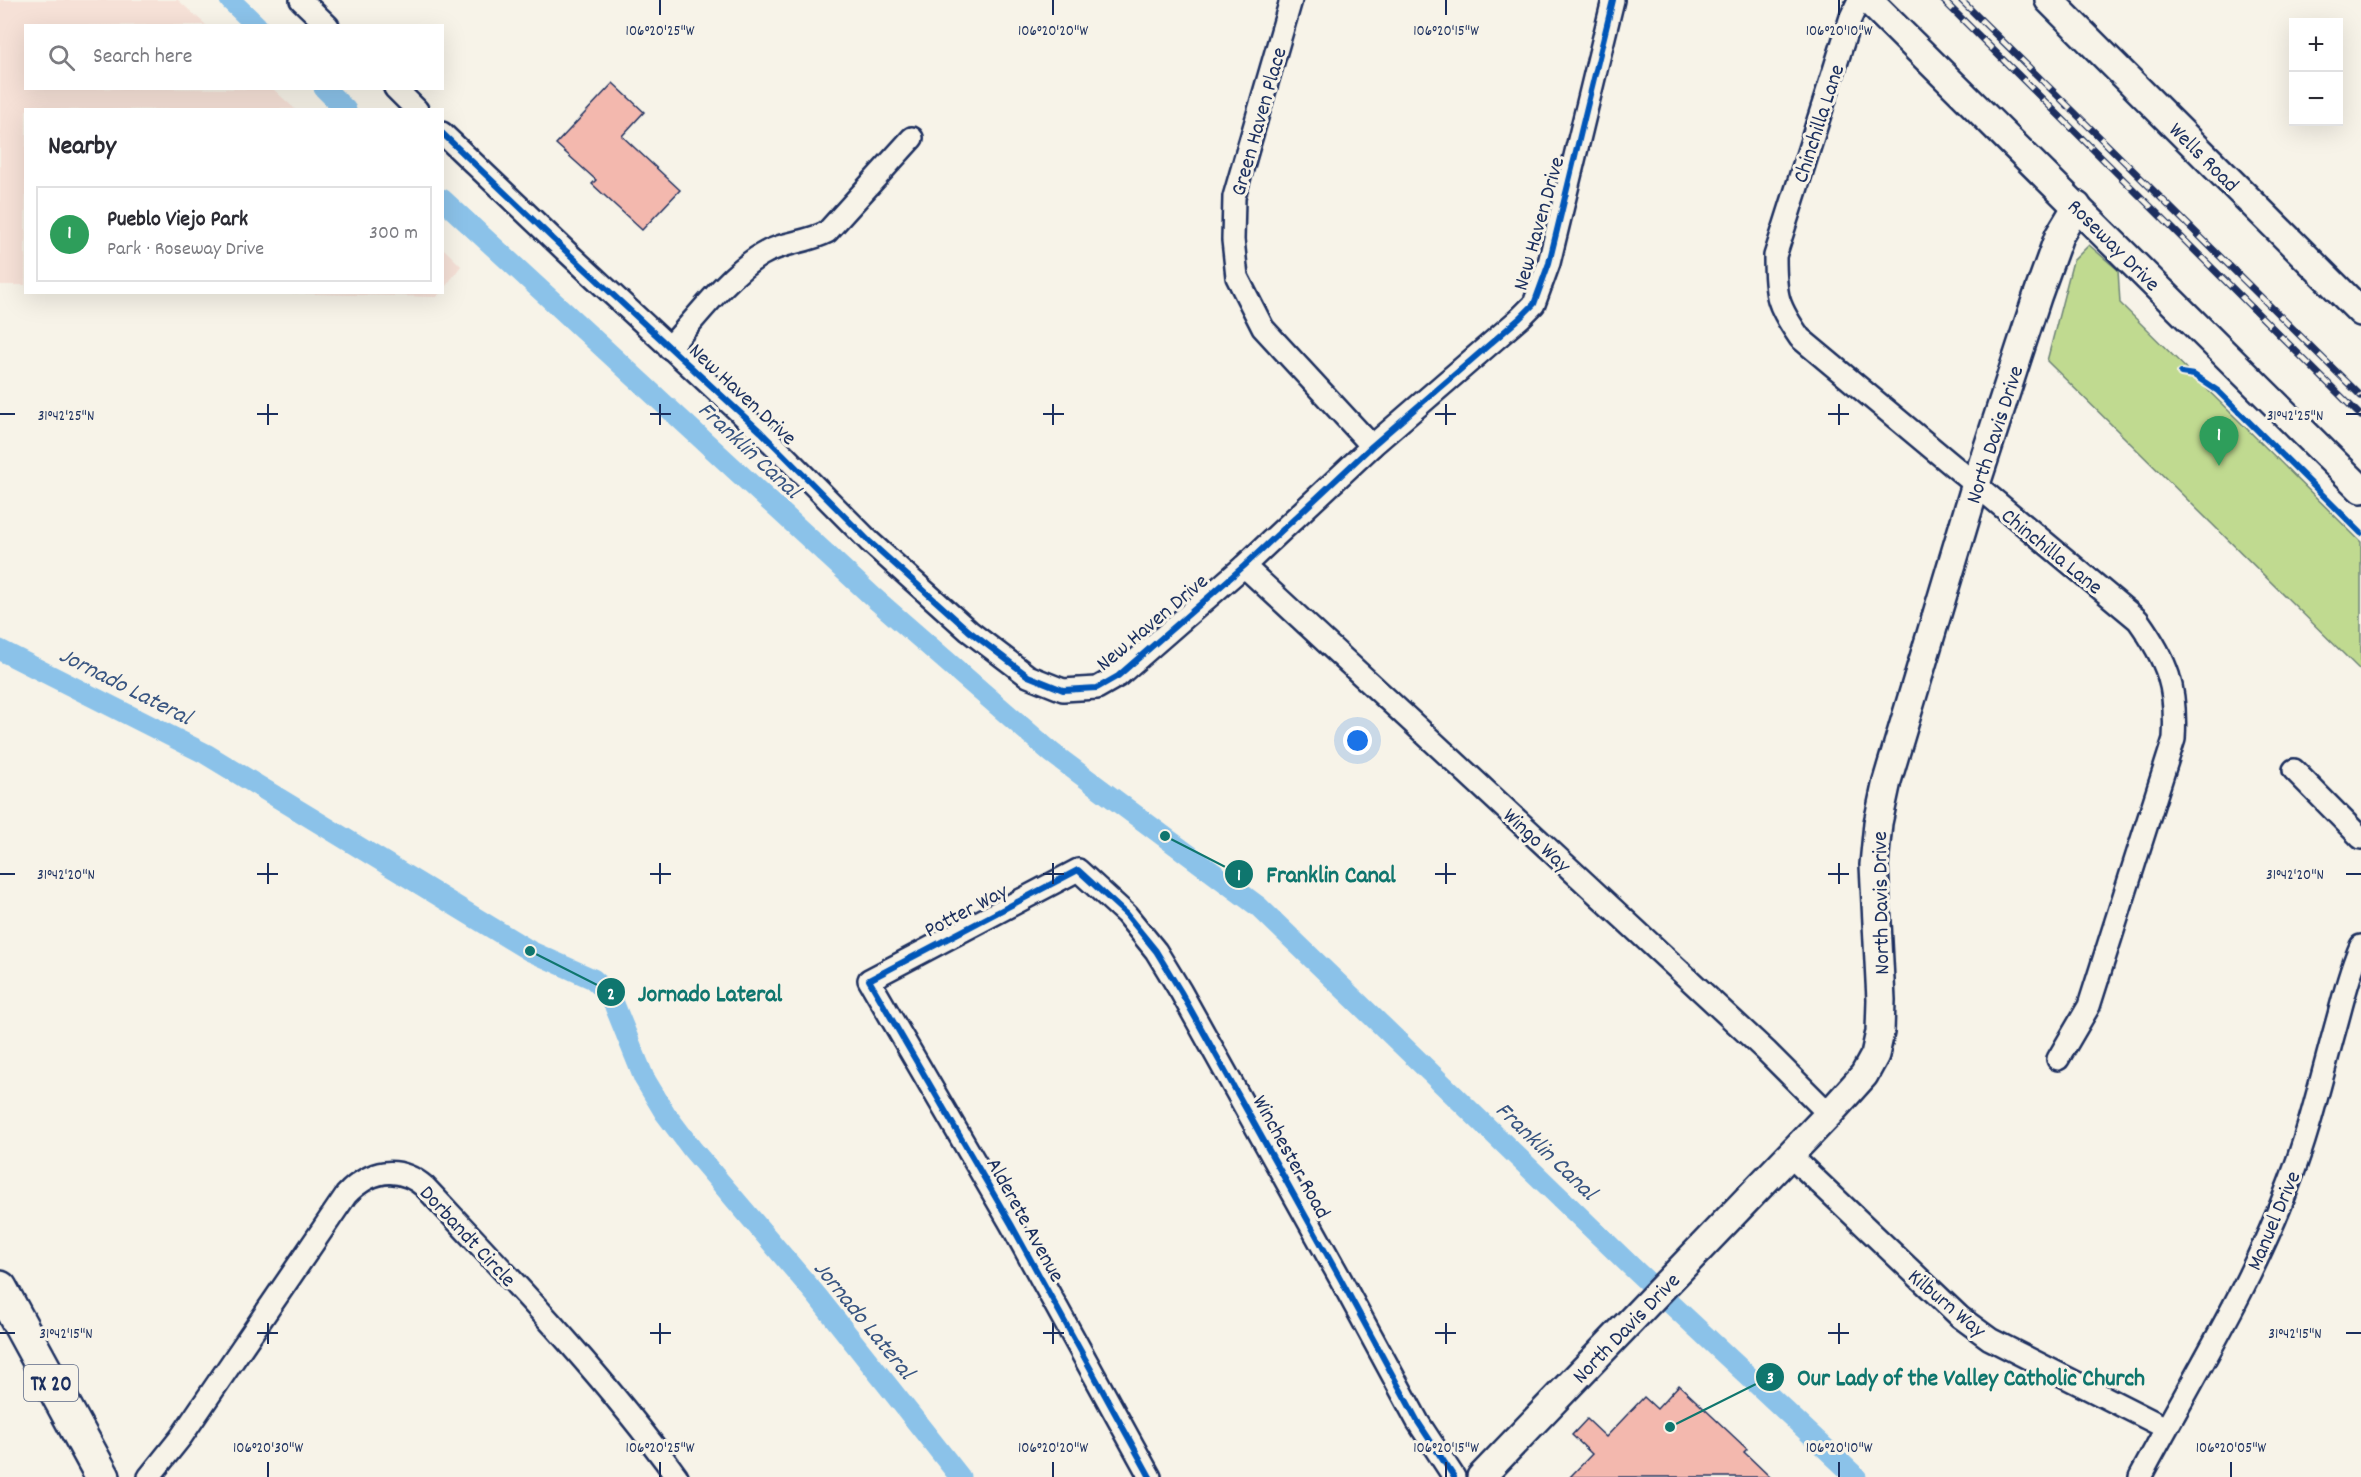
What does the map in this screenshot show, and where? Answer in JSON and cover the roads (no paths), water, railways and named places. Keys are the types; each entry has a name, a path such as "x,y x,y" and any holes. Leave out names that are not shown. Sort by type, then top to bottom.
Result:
{"main road":[{"name":"TX 20","path":"0,1288 103,1477"}],"street":[{"path":"301,0 326,24"},
{"name":"Green Haven Place","path":"1291,0 1234,196 1233,240 1237,277 1263,327 1372,446"},
{"name":"New Haven Drive","path":"444,135 761,432 870,542 969,631 1028,676 1064,690 1080,691 1097,688 1118,676 1244,566 1372,446 1533,304 1549,263 1612,0"},
{"name":"Chinchilla Lane","path":"1860,0 1851,17 1775,256 1775,291 1784,316 1800,338 1975,487 2138,620 2155,643 2166,665 2175,697 2174,739 2090,1006 2058,1059"},
{"name":"Roseway Drive","path":"1868,0 2361,489"},
{"name":"Wells Road","path":"2049,0 2361,312"},
{"path":"397,90 415,108"},
{"path":"669,348 715,296 761,255 778,247 813,240 827,232 912,138"},
{"name":"North Davis Drive","path":"1481,1477 1829,1114 1864,1075 1875,1055 1880,1032 1881,1000 1874,865 1878,823 1887,781 1975,487 2052,253 2059,236 2077,206"},
{"name":"Wingo Way","path":"1244,566 1749,1035 1829,1114"},
{"path":"2294,770 2361,838"},
{"name":"Potter Way","path":"870,980 1078,870"},
{"name":"Winchester Road","path":"1078,870 1126,914 1156,951 1340,1278 1418,1422 1454,1477"},
{"name":"Manuel Drive","path":"2140,1477 2240,1295 2275,1219 2294,1169 2317,1096 2348,981 2361,946"},
{"name":"Alderete Avenue","path":"870,980 1011,1224 1150,1477"},
{"name":"Kilburn Way","path":"1790,1155 1932,1292 1990,1339 2166,1428"},
{"name":"Dorbandt Circle","path":"149,1477 182,1437 346,1194 365,1178 379,1173 400,1172 414,1177 426,1187 526,1296 580,1356 677,1477"}],"waterway":[{"name":"Franklin Canal","path":"230,0 255,24"},
{"name":"Franklin Canal","path":"326,90 344,108"},
{"name":"Franklin Canal","path":"444,201 873,597 1052,753 1259,907 1636,1271 1856,1477"},
{"name":"Jornado Lateral","path":"0,650 206,754 530,951 593,979 606,991 614,1004 644,1078 665,1113 692,1149 817,1296 960,1477"}],"railway":[{"path":"1943,0 2361,416"},
{"path":"1961,0 2361,396"}],"place":[{"name":"Pueblo Viejo Park","path":"2219,466"},
{"name":"Franklin Canal","path":"1165,836"},
{"name":"Jornado Lateral","path":"530,951"},
{"name":"Our Lady of the Valley Catholic Church","path":"1670,1427"}]}
